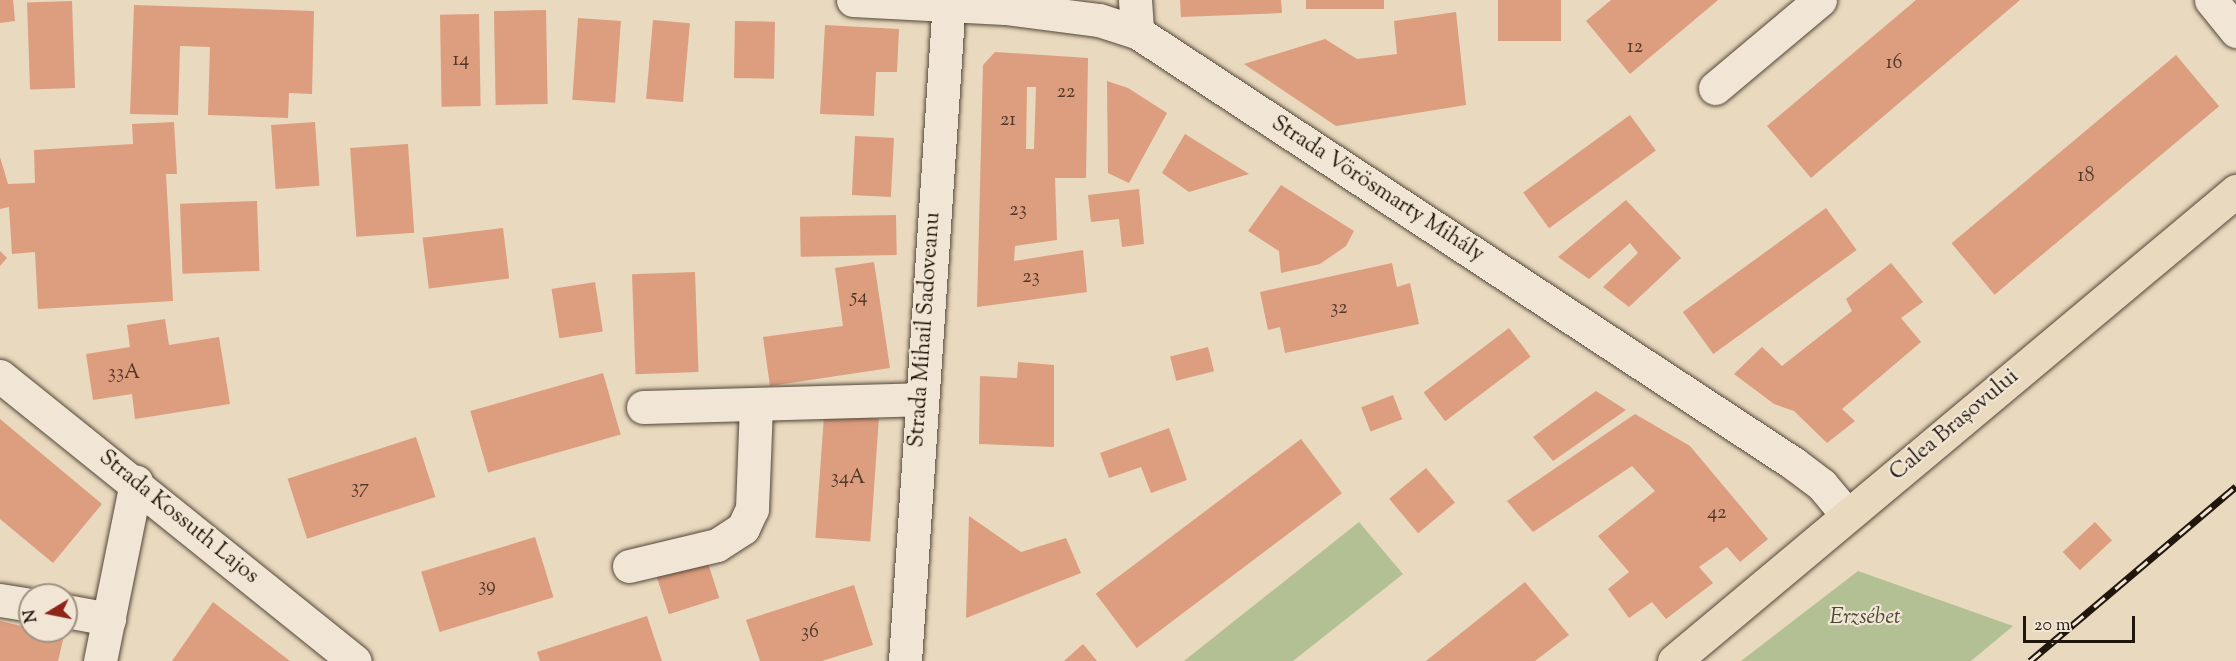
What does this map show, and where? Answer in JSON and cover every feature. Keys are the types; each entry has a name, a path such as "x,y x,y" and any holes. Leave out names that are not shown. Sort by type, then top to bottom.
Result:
{"main road":[{"name":"Calea Brașovului","path":"1674,661 2236,191"}],"street":[{"name":"Strada Vörösmarty Mihály","path":"853,0 948,3 1005,8 1099,20 1137,32 1793,463 1822,485 1847,515"},
{"path":"1135,0 1137,32"},
{"path":"1715,88 1820,0"},
{"path":"2211,0 2236,31"},
{"name":"Strada Mihail Sadoveanu","path":"905,661 948,3"},
{"name":"Strada Kossuth Lajos","path":"0,376 136,482 355,661"},
{"path":"643,407 921,399"},
{"path":"629,566 717,545 743,528 752,509 756,404"},
{"path":"100,661 136,482"},
{"path":"0,600 18,603"},
{"path":"78,613 109,619"}],"green space":[{"path":"1359,522 1403,574 1293,661 1184,661"},
{"name":"Erzsébet","path":"1858,571 2013,626 1971,661 1741,661"}],"building":[{"path":"0,0 13,0 15,21 0,23"},
{"path":"1180,0 1281,0 1282,13 1181,17"},
{"path":"1306,0 1384,0 1384,9 1306,9"},
{"path":"1498,0 1561,0 1561,41 1498,41"},
{"path":"1611,0 1718,0 1630,74 1586,21"},
{"path":"1916,0 2020,0 1811,178 1767,126"},
{"path":"72,1 75,88 30,90 27,3"},
{"path":"134,5 314,11 312,94 289,93 288,118 208,115 210,47 180,46 178,115 130,114"},
{"path":"546,10 548,104 496,105 494,11"},
{"path":"1456,12 1466,105 1336,126 1244,64 1325,39 1357,59 1397,54 1394,21"},
{"path":"479,14 481,106 442,107 440,15"},
{"path":"578,18 621,21 615,103 572,100"},
{"path":"653,20 690,23 683,102 646,99"},
{"path":"735,21 775,22 774,79 734,78"},
{"path":"825,25 899,29 897,72 876,72 874,116 820,114"},
{"path":"995,52 1088,58 1086,178 1055,178 1057,240 1015,246 1014,261 1083,250 1087,292 977,307 983,65","holes":["1027,87 1036,87 1034,149 1026,149"]},
{"path":"2176,55 2219,106 1995,295 1952,243"},
{"path":"1107,81 1128,88 1167,113 1129,183 1108,173"},
{"path":"1630,115 1656,151 1549,228 1523,193"},
{"path":"174,122 177,174 166,174 173,301 38,309 35,252 12,254 9,207 0,209 0,157 8,184 35,183 34,150 133,144 132,124"},
{"path":"315,122 319,186 276,189 271,125"},
{"path":"1185,134 1249,174 1189,192 1162,173"},
{"path":"855,136 894,138 891,197 852,195"},
{"path":"408,144 414,233 356,237 350,148"},
{"path":"1281,185 1354,231 1346,246 1320,264 1281,273 1279,251 1248,231"},
{"path":"1139,189 1144,244 1122,247 1119,219 1091,222 1088,195"},
{"path":"1626,200 1681,258 1629,307 1603,287 1638,253 1630,243 1589,279 1558,257"},
{"path":"257,201 259,271 182,274 180,204"},
{"path":"1826,208 1857,250 1713,354 1683,312"},
{"path":"896,215 897,255 801,257 800,217"},
{"path":"503,228 509,279 429,288 423,238"},
{"path":"0,251 7,258 0,266"},
{"path":"874,262 890,368 770,386 763,337 843,326 835,268"},
{"path":"1392,263 1397,287 1410,283 1419,324 1285,353 1280,327 1268,330 1260,292"},
{"path":"1891,263 1923,302 1901,318 1921,342 1842,409 1855,421 1827,443 1794,411 1774,404 1734,374 1762,347 1782,366 1852,311 1846,299"},
{"path":"695,272 698,372 636,374 632,274"},
{"path":"595,282 603,331 559,338 552,289"},
{"path":"165,319 169,345 219,337 230,404 135,419 132,394 93,400 86,354 130,347 127,325"},
{"path":"1509,328 1531,357 1445,421 1424,392"},
{"path":"1208,347 1214,371 1176,381 1170,356"},
{"path":"1018,362 1054,365 1054,447 979,444 980,376 1017,378"},
{"path":"603,373 621,435 488,473 470,411"},
{"path":"1596,391 1626,410 1553,461 1533,437"},
{"path":"1393,395 1402,419 1371,431 1361,407"},
{"path":"1635,414 1690,446 1768,539 1740,562 1727,547 1699,567 1713,583 1666,619 1652,602 1629,618 1608,589 1629,572 1598,536 1655,491 1632,466 1533,532 1507,501"},
{"path":"824,415 879,419 870,542 815,538"},
{"path":"0,419 102,504 53,563 0,519"},
{"path":"1169,428 1187,480 1151,493 1141,467 1109,478 1100,453"},
{"path":"416,437 435,497 307,539 288,479"},
{"path":"1301,439 1342,493 1137,648 1096,594"},
{"path":"1426,468 1455,502 1418,533 1389,499"},
{"path":"969,516 1021,552 1066,538 1081,573 966,618"},
{"path":"2095,522 2112,540 2080,570 2063,552"},
{"path":"535,537 553,597 440,632 421,572"},
{"path":"706,557 719,598 669,614 656,573"},
{"path":"1525,582 1569,635 1535,661 1426,661"},
{"path":"854,585 873,645 822,661 760,661 746,620"},
{"path":"213,602 290,661 172,661"},
{"path":"647,616 662,661 540,661 537,652"},
{"path":"0,621 18,625 18,643 62,643 58,661 0,661"},
{"path":"1083,644 1097,661 1064,661"}],"railway":[{"path":"2030,661 2236,486"}]}
